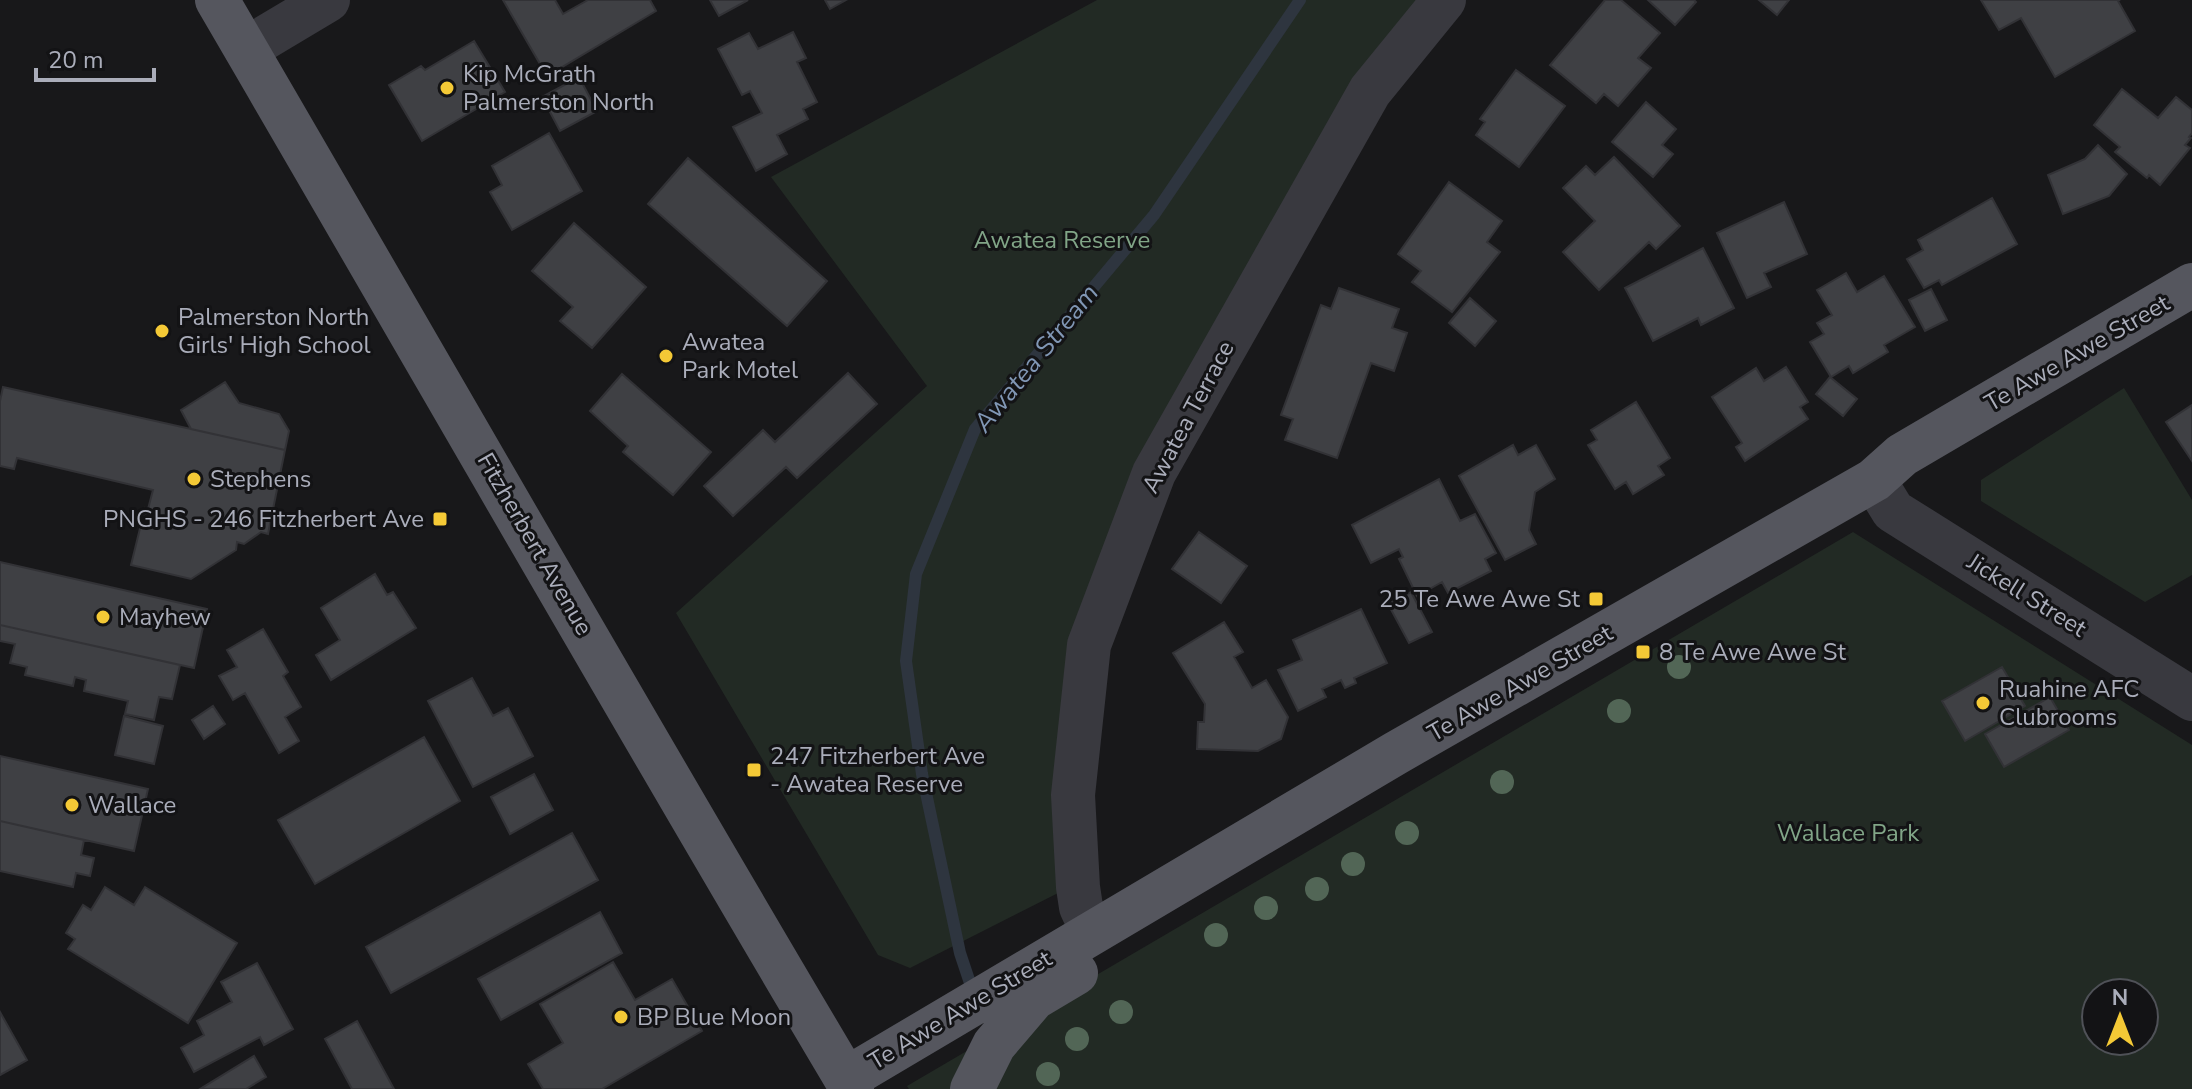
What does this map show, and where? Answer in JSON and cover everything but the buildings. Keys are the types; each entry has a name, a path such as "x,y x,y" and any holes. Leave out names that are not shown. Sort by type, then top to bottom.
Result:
{"main road":[{"name":"Fitzherbert Avenue","path":"217,0 407,322 842,1086"},
{"name":"Te Awe Awe Street","path":"842,1086 1092,931 1874,480 1902,455 2192,285"},
{"path":"972,1089 994,1045 1034,998 1171,915 1256,837"}],"street":[{"path":"246,49 328,0"},
{"name":"Awatea Terrace","path":"1092,931 1081,907 1078,887 1073,795 1089,645 1154,473 1370,91 1444,0"},
{"name":"Jickell Street","path":"1874,480 1893,511 2192,699"}],"green space":[{"name":"Awatea Reserve","path":"1097,0 1444,0 1370,91 1089,645 1068,888 910,968 878,955 676,613 927,386 771,177"},
{"path":"2124,388 2192,500 2192,575 2145,602 1981,501 1981,480"},
{"name":"Wallace Park","path":"1853,532 2192,745 2192,1089 909,1089 907,1086"}],"waterway":[{"name":"Awatea Stream","path":"974,995 960,953 922,774 906,661 916,574 975,429 1154,215 1300,0"}],"place":[{"name":"Kip McGrath Palmerston North","path":"447,88"},
{"name":"Palmerston North Girls' High School","path":"162,331"},
{"name":"Awatea Park Motel","path":"666,356"},
{"name":"Stephens","path":"194,479"},
{"name":"PNGHS - 246 Fitzherbert Ave","path":"440,519"},
{"name":"25 Te Awe Awe St","path":"1596,599"},
{"name":"Mayhew","path":"103,617"},
{"name":"8 Te Awe Awe St","path":"1643,652"},
{"name":"Ruahine AFC Clubrooms","path":"1983,703"},
{"name":"247 Fitzherbert Ave - Awatea Reserve","path":"754,770"},
{"name":"Wallace","path":"72,805"},
{"name":"BP Blue Moon","path":"621,1017"}]}
